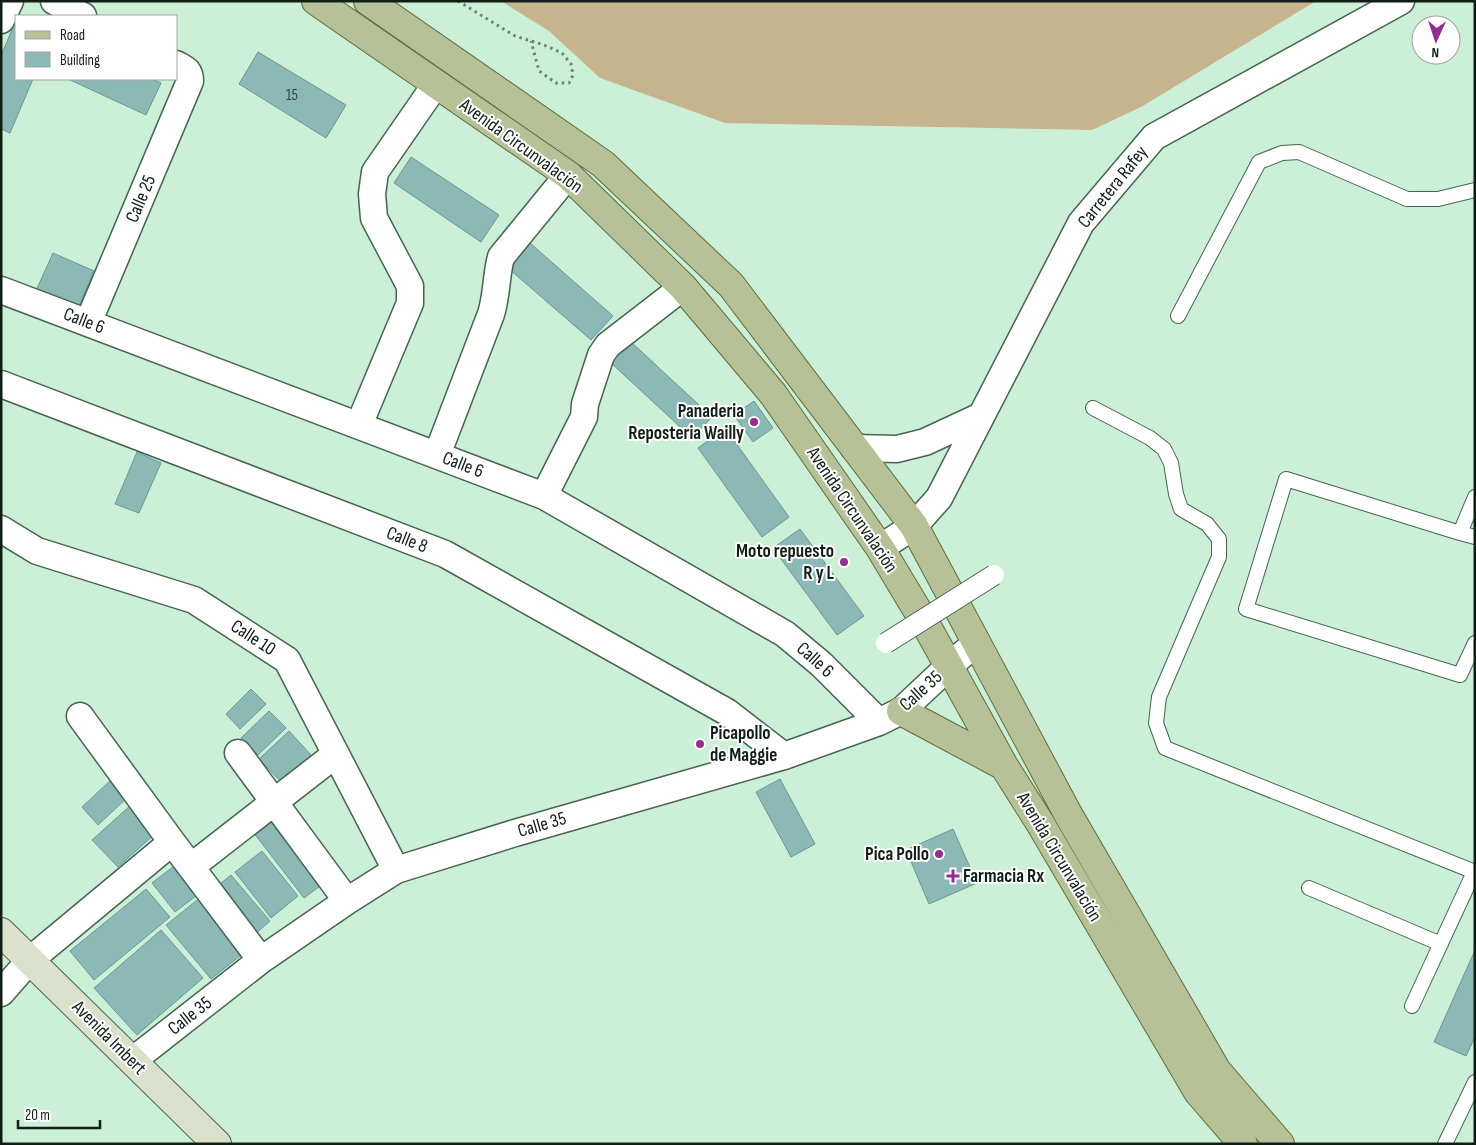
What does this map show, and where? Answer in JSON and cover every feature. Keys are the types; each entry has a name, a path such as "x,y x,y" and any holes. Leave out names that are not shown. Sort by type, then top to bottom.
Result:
{"main road":[{"name":"Avenida Circunvalación","path":"316,1 568,175 683,286 773,394 880,548 925,623 1004,766 1198,1092 1243,1144"},
{"name":"Avenida Circunvalación","path":"368,1 603,164 731,285 914,526 1068,814 1217,1071 1280,1144"},
{"path":"890,717 1004,766"},
{"name":"Avenida Imbert","path":"1,932 217,1144"}],"street":[{"path":"1,20 10,1"},
{"path":"54,1 81,15"},
{"name":"Carretera Rafey","path":"880,548 914,526 939,498 1081,223 1154,137 1402,1"},
{"name":"Calle 25","path":"88,323 190,81 183,70"},
{"path":"359,425 410,303 410,286 374,218 372,194 375,172 436,84"},
{"path":"437,455 491,314 501,256 568,175"},
{"path":"544,496 584,417 600,355 608,346 683,286"},
{"name":"Calle 6","path":"1,290 544,496 785,634 890,717"},
{"name":"Calle 8","path":"1,384 445,554 727,712 784,756"},
{"path":"854,448 898,449 925,442 981,416"},
{"name":"Calle 10","path":"1,529 37,551 194,600 287,660 396,870"},
{"path":"886,643 994,575"},
{"name":"Calle 35","path":"132,1061 261,960 396,870 515,833 784,756 890,717 976,643"},
{"path":"80,716 261,960"},
{"path":"238,753 347,901"},
{"path":"192,866 336,754"},
{"path":"1,992 30,960 172,842"}],"lane":[{"path":"1178,316 1259,162 1282,153 1299,152 1407,199 1438,199 1475,190"},
{"path":"1093,408 1150,438 1164,449 1171,463 1176,494 1181,509 1206,524 1219,539 1219,557 1159,697 1156,723 1165,748 1474,872 1412,1006"},
{"path":"1475,537 1286,479 1246,609 1460,675 1475,643"},
{"path":"1460,533 1475,497"},
{"path":"1309,888 1441,944"},
{"path":"1445,1144 1475,1082"}],"path":[{"path":"458,1 515,36 544,45 562,53 570,64 573,75 569,84 556,83 539,71 531,41"}],"shaded area":[{"path":"501,1 1316,1 1141,107 1092,130 725,123 600,78 549,31"}],"building":[{"path":"15,22 15,80 33,80 10,133 1,129 1,56"},
{"path":"258,52 346,105 326,138 239,84"},
{"path":"70,80 154,80 161,83 146,115"},
{"path":"411,157 499,215 481,242 394,183"},
{"path":"530,243 613,316 591,340 508,268"},
{"path":"53,253 94,271 76,313 34,295"},
{"path":"630,341 712,417 692,438 610,362"},
{"name":"Panaderia Reposteria Wailly","path":"754,401 773,428 753,442 734,415"},
{"path":"725,428 789,517 762,537 698,448"},
{"path":"137,452 161,463 139,513 115,504"},
{"path":"800,529 864,616 837,635 773,548"},
{"path":"251,689 266,704 240,729 226,714"},
{"path":"269,711 286,728 258,755 241,738"},
{"path":"289,731 311,755 282,783 259,759"},
{"path":"112,779 128,797 98,825 82,807"},
{"path":"780,779 815,844 791,857 756,792"},
{"path":"131,805 156,833 118,867 92,840"},
{"path":"266,816 320,886 304,898 250,828"},
{"path":"953,829 977,883 929,904 906,850"},
{"path":"262,851 298,896 271,918 235,872"},
{"path":"178,863 201,892 175,912 152,883"},
{"path":"231,875 270,921 254,935 215,888"},
{"path":"146,889 170,917 94,980 70,951"},
{"path":"201,897 245,952 211,979 166,925"},
{"path":"161,930 203,978 137,1035 94,988"},
{"path":"1475,950 1475,1037 1466,1056 1434,1042"}],"place":[{"name":"Panaderia Reposteria Wailly","path":"754,422"},
{"name":"Moto repuesto R y L","path":"844,562"},
{"name":"Picapollo de Maggie","path":"700,744"},
{"name":"Pica Pollo","path":"939,854"},
{"name":"Farmacia Rx","path":"953,876"}]}
